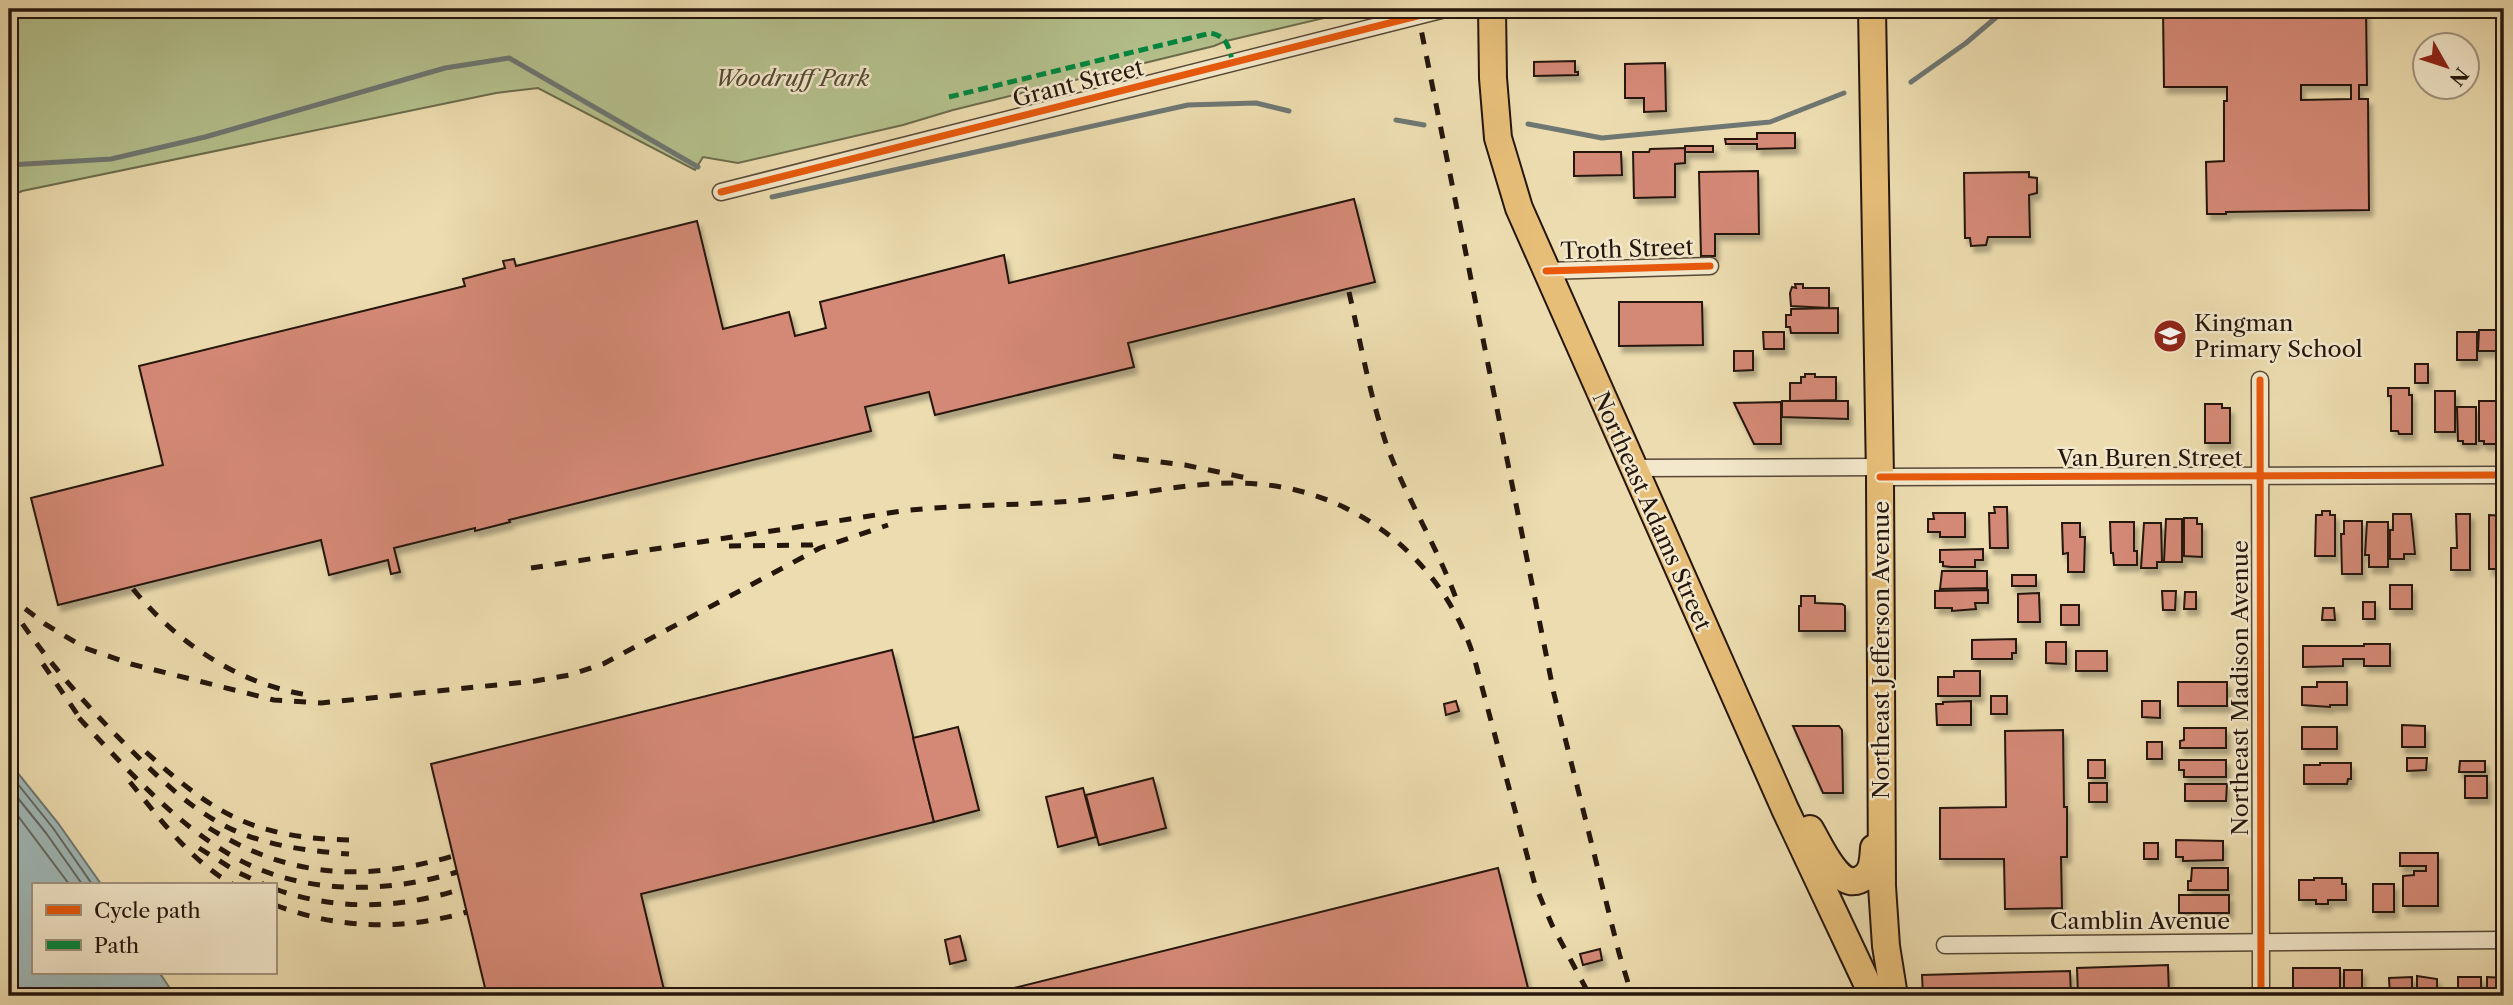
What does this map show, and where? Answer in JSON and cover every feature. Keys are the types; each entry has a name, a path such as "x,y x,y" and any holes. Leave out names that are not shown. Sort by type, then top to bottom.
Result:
{"main road":[{"name":"Northeast Adams Street","path":"1492,9 1493,78 1498,138 1513,191 1731,688 1872,996"},
{"name":"Northeast Jefferson Avenue","path":"1872,9 1880,472 1883,908 1894,996"},
{"path":"1731,688 1793,802 1838,874 1852,882 1866,876 1873,863 1881,699"}],"street":[{"name":"Grant Street","path":"721,192 1445,9"},
{"name":"Troth Street","path":"1546,271 1710,266"},
{"name":"Northeast Madison Avenue","path":"2260,380 2261,996"},
{"name":"Van Buren Street","path":"1633,468 2259,477 2504,475"},
{"name":"Camblin Avenue","path":"1945,945 2504,940"}],"green space":[{"name":"Woodruff Park","path":"9,9 1358,10 953,110 903,125 738,163 703,157 695,170 538,88 496,93 22,191 9,197"}],"water":[{"path":"9,762 58,823 100,883 32,883 32,974 160,974 175,996 9,996"}],"building":[{"path":"2163,9 2366,9 2367,85 2359,85 2359,99 2368,99 2369,210 2207,214 2206,162 2224,161 2224,101 2227,101 2227,87 2164,87","holes":["2301,85 2351,85 2351,99 2301,100"]},
{"path":"1575,61 1575,72 1578,72 1578,75 1534,76 1534,62"},
{"path":"1665,63 1666,111 1644,112 1644,98 1625,98 1625,64"},
{"path":"1757,133 1795,133 1795,148 1757,149 1757,144 1726,144 1725,139 1757,139"},
{"path":"1685,146 1713,146 1713,152 1685,152"},
{"path":"1685,148 1685,163 1675,164 1675,197 1634,198 1633,152"},
{"path":"1574,152 1621,152 1622,175 1574,176"},
{"path":"1758,171 1759,234 1715,234 1715,256 1701,256 1699,172"},
{"path":"2029,172 2029,177 2037,178 2037,193 2029,195 2030,237 1988,237 1986,245 1971,246 1970,238 1965,238 1964,173"},
{"path":"1354,199 1375,282 1128,343 1134,367 935,415 929,392 865,407 871,431 509,520 510,522 475,531 475,528 394,548 400,572 391,574 388,560 329,575 321,540 58,605 31,498 163,465 139,366 465,286 463,279 505,268 503,261 514,259 516,266 697,221 723,329 789,312 795,336 826,328 820,302 1004,255 1009,283"},
{"path":"1795,284 1803,284 1803,288 1829,288 1829,308 1791,306 1790,293 1792,287 1796,288"},
{"path":"1619,302 1702,302 1703,345 1619,346"},
{"path":"1838,308 1838,333 1791,333 1790,327 1786,327 1786,315 1791,315 1791,309"},
{"path":"2479,330 2499,330 2499,351 2478,351"},
{"path":"1763,332 1784,332 1784,349 1764,349"},
{"path":"2457,332 2477,332 2477,360 2457,360"},
{"path":"1734,351 1753,351 1753,370 1734,371"},
{"path":"2415,364 2428,364 2428,383 2415,383"},
{"path":"1805,374 1836,377 1836,400 1790,401 1790,383 1801,383 1801,377 1805,377"},
{"path":"2388,388 2409,388 2409,395 2412,395 2412,434 2391,431 2391,396 2388,396"},
{"path":"2435,391 2455,391 2455,432 2435,432"},
{"path":"1782,401 1848,401 1848,419 1782,417"},
{"path":"2479,401 2497,401 2498,444 2484,444 2484,441 2479,441"},
{"path":"1781,402 1781,444 1754,444 1734,403"},
{"path":"2205,404 2222,404 2222,408 2230,408 2230,443 2205,443"},
{"path":"2457,407 2476,407 2476,444 2463,444 2463,441 2458,441"},
{"path":"2500,407 2504,407 2504,441 2500,441"},
{"path":"1994,507 2007,507 2008,548 1990,548 1989,513 1995,513"},
{"path":"2322,511 2330,511 2330,515 2335,515 2335,556 2315,556 2316,515 2322,515"},
{"path":"1933,513 1965,513 1965,537 1940,537 1940,532 1928,532 1928,519 1934,519"},
{"path":"2393,514 2411,514 2415,554 2404,554 2404,559 2390,559"},
{"path":"2456,514 2470,514 2470,570 2451,570 2451,548 2457,548"},
{"path":"2489,515 2504,516 2504,565 2499,565 2499,569 2489,569"},
{"path":"2184,518 2197,518 2197,524 2202,524 2202,557 2184,556"},
{"path":"2166,519 2182,519 2182,562 2164,562"},
{"path":"2344,521 2362,521 2362,574 2342,574 2341,534 2344,534"},
{"path":"2110,522 2134,522 2137,565 2114,565"},
{"path":"2367,522 2388,522 2388,567 2369,567 2369,555 2365,555"},
{"path":"2062,523 2080,523 2080,537 2085,537 2084,572 2068,572 2068,553 2063,554"},
{"path":"2144,523 2161,523 2162,562 2157,562 2157,568 2141,568"},
{"path":"1983,549 1983,560 1975,560 1975,567 1943,566 1943,562 1940,562 1940,550"},
{"path":"1942,571 1987,571 1987,588 1940,589"},
{"path":"2012,575 2036,575 2036,586 2012,586"},
{"path":"2390,585 2412,585 2412,609 2390,609"},
{"path":"1988,590 1988,603 1975,603 1976,609 1952,611 1952,608 1935,608 1935,591"},
{"path":"2162,591 2176,591 2175,610 2163,610"},
{"path":"2185,592 2196,592 2196,609 2184,609"},
{"path":"2039,593 2040,622 2018,622 2018,594"},
{"path":"1801,596 1815,596 1815,603 1845,606 1845,631 1799,631"},
{"path":"2363,602 2375,602 2375,619 2363,619"},
{"path":"2061,605 2079,605 2079,625 2061,625"},
{"path":"2323,608 2334,608 2335,620 2322,620"},
{"path":"2016,639 2016,653 2012,653 2012,659 1972,659 1972,640"},
{"path":"2046,642 2066,642 2066,664 2046,663"},
{"path":"2390,644 2390,666 2364,666 2364,659 2343,659 2343,666 2303,667 2303,646"},
{"path":"892,650 934,822 641,894 665,994 487,996 431,764"},
{"path":"2076,651 2107,651 2107,671 2076,671"},
{"path":"1954,671 1980,671 1980,696 1938,696 1938,677 1954,677"},
{"path":"2178,682 2227,682 2227,706 2178,706"},
{"path":"2317,682 2347,682 2347,705 2302,705 2302,687 2317,687"},
{"path":"1991,696 2007,696 2007,714 1991,714"},
{"path":"1456,701 1459,711 1446,715 1444,704"},
{"path":"1971,701 1971,725 1937,725 1936,704"},
{"path":"2142,701 2160,701 2160,718 2142,717"},
{"path":"2402,725 2425,726 2425,747 2402,747"},
{"path":"1793,726 1839,726 1842,730 1843,793 1823,793"},
{"path":"958,727 979,810 934,822 913,738"},
{"path":"2302,727 2337,727 2337,749 2302,749"},
{"path":"2184,728 2226,728 2226,748 2180,748 2180,741 2184,740"},
{"path":"2063,730 2067,857 2061,857 2062,908 2005,909 2004,859 1940,859 1940,808 2006,807 2005,731"},
{"path":"2147,742 2162,742 2162,759 2147,759"},
{"path":"2407,758 2427,758 2426,770 2407,771"},
{"path":"2088,760 2105,760 2105,778 2088,778"},
{"path":"2179,760 2226,760 2226,777 2184,777 2184,770 2179,770"},
{"path":"2460,761 2485,761 2485,772 2459,772"},
{"path":"2351,763 2351,779 2348,779 2347,784 2304,784 2304,765"},
{"path":"2465,776 2487,776 2487,798 2465,798"},
{"path":"1153,778 1166,828 1099,845 1086,795"},
{"path":"2089,783 2107,783 2107,802 2089,802"},
{"path":"2185,784 2227,784 2226,801 2185,801"},
{"path":"1083,788 1096,837 1058,847 1046,797"},
{"path":"2176,840 2223,841 2223,860 2183,861 2183,857 2176,857"},
{"path":"2144,843 2158,843 2158,859 2144,859"},
{"path":"2400,853 2438,853 2438,906 2403,906 2403,876 2414,875 2414,871 2426,871 2426,866 2400,866"},
{"path":"1498,868 1530,996 990,994"},
{"path":"2192,868 2228,868 2228,890 2188,890"},
{"path":"2342,878 2342,884 2346,884 2346,900 2328,900 2328,904 2316,904 2316,900 2299,900 2299,880"},
{"path":"2373,884 2394,884 2394,912 2373,912"},
{"path":"2179,895 2229,895 2229,913 2179,913"},
{"path":"960,936 966,960 950,964 945,940"},
{"path":"1600,949 1602,960 1583,965 1580,954"},
{"path":"2168,965 2169,996 2078,996 2077,968"},
{"path":"2293,968 2340,968 2340,995 2293,995"},
{"path":"2344,970 2362,970 2362,989 2344,989"},
{"path":"2070,971 2071,996 1923,996 1922,975"},
{"path":"2417,976 2437,979 2437,996 2417,996"},
{"path":"2412,977 2412,996 2390,996 2389,978"},
{"path":"2458,977 2481,977 2481,996 2458,996"},
{"path":"2487,977 2504,978 2504,996 2487,996"}],"waterway":[{"path":"1911,82 1966,43 2006,9"},
{"path":"9,165 111,159 205,137 445,68 509,58 698,167"},
{"path":"1528,124 1602,138 1770,122 1844,93"},
{"path":"772,197 1188,105 1256,103 1289,111"},
{"path":"1396,120 1424,125"}],"railway":[{"path":"1417,9 1554,694 1632,996"},
{"path":"1349,292 1371,391 1388,449 1457,601"},
{"path":"1113,456 1185,465 1247,478"},
{"path":"531,568 902,511 1083,500 1214,484 1258,484 1295,490 1331,501 1364,518 1394,539 1420,564 1443,594 1462,626 1475,661 1535,885 1552,925 1590,996"},
{"path":"9,591 23,607 45,624 85,648 131,664 274,700 321,703 570,675 603,664 820,548 888,525"},
{"path":"729,546 820,543"},
{"path":"133,589 169,627 211,658 257,681 308,695"},
{"path":"9,604 51,663 83,700 144,763 190,803 229,828 258,839 303,849 349,854"},
{"path":"43,664 84,724"},
{"path":"79,718 133,775 191,828 234,857 260,869 287,878 344,887 401,884 457,872"},
{"path":"146,752 193,792 238,819 287,834 350,840"},
{"path":"130,782 189,851 230,883"},
{"path":"209,828 268,857 298,866 328,870 389,870 453,856"},
{"path":"199,848 261,883"},
{"path":"276,889 321,901 368,905 415,901 461,889"},
{"path":"276,905 322,919 370,925 418,922 467,912"}],"marked path":[{"path":"949,97 1211,33 1224,40 1233,64"}],"cycle path":[{"path":"721,192 1445,9"},
{"path":"1546,271 1710,266"},
{"path":"2260,380 2261,996"},
{"path":"1880,477 2504,475"}],"place":[{"name":"Kingman Primary School","path":"2170,336"}]}
